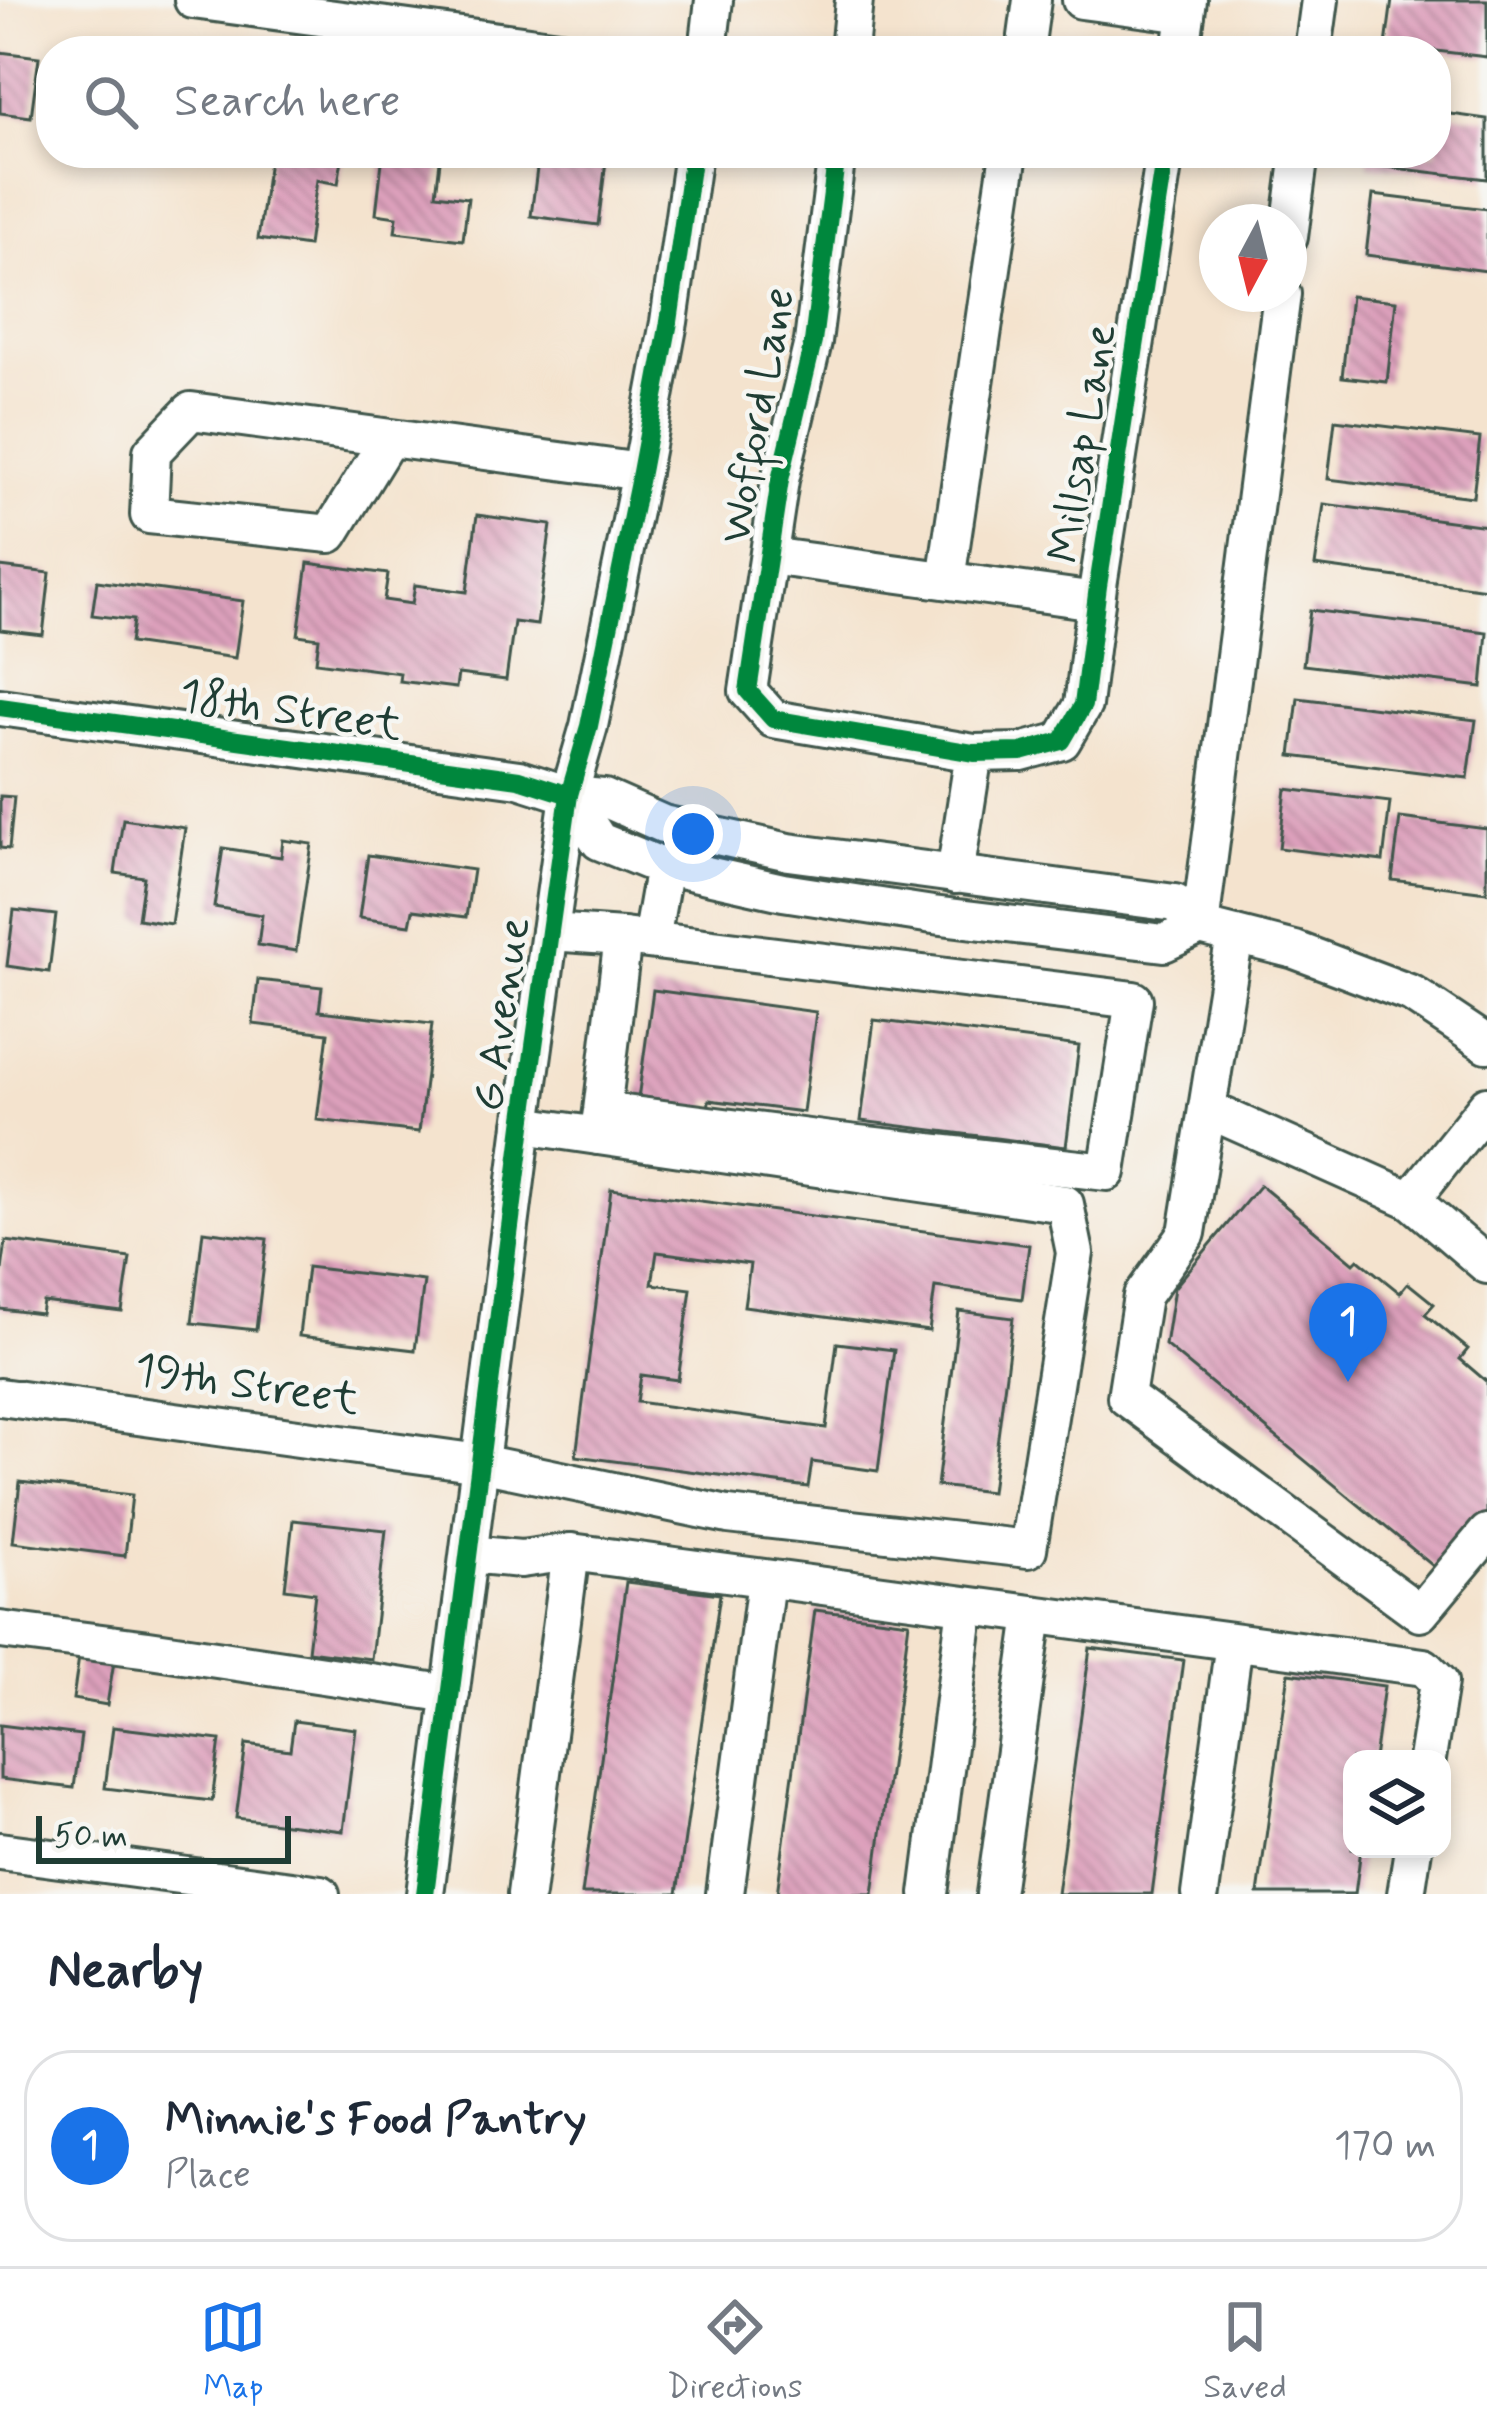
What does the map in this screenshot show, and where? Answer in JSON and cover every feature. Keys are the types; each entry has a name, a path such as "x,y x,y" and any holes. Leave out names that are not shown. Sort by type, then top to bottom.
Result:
{"street":[{"path":"193,0 327,9 485,36"},
{"path":"710,36 714,0"},
{"path":"850,36 854,0"},
{"path":"1026,36 1032,0"},
{"path":"1081,0 1187,7"},
{"path":"1315,36 1320,0"},
{"name":"G Avenue","path":"425,1894 568,795 589,726 640,472 669,322 691,168"},
{"name":"Wofford Lane","path":"835,168 813,342 780,480 748,691 773,718 974,753"},
{"path":"946,580 1008,168"},
{"name":"Millsap Lane","path":"974,753 1022,752 1062,741 1083,704 1163,168"},
{"path":"1293,204 1298,168"},
{"path":"1280,312 1217,931 1207,1109 1187,1233 1142,1296 1126,1397 1420,1613 1486,1534"},
{"path":"389,438 330,534 148,515 152,452 191,411 640,472"},
{"path":"769,556 1096,601"},
{"name":"18th Street","path":"0,707 519,779 568,795 604,798 663,824 790,852 1175,903 1217,931 1295,950 1412,994 1487,1044"},
{"path":"956,875 974,753"},
{"name":"18th Street","path":"568,795 599,841 664,866 783,892 1164,943 1217,931"},
{"path":"600,1124 637,939 664,866"},
{"path":"874,968 881,908"},
{"path":"550,932 1134,1000"},
{"path":"523,1125 600,1124 831,1141 1107,1172 1142,940"},
{"path":"1207,1109 1411,1200 1487,1265"},
{"name":"19th Street","path":"0,1397 480,1463 728,1515 1028,1550 1075,1253 1065,1204 600,1124"},
{"path":"1411,1200 1481,1124"},
{"path":"526,1894 571,1552"},
{"path":"469,1554 520,1558 571,1552 1424,1666 1439,1682 1428,1750"},
{"path":"725,1894 766,1580"},
{"path":"929,1894 966,1606"},
{"path":"994,1894 1034,1615"},
{"path":"0,1630 451,1694"},
{"path":"1200,1894 1234,1642"},
{"path":"0,1851 321,1894"},
{"path":"1406,1894 1412,1858"}],"building":[{"path":"1392,0 1487,0 1487,57 1451,53 1451,36 1387,36"},
{"path":"0,52 36,57 31,117 0,113"},
{"path":"1451,114 1487,119 1487,179 1394,168 1451,168"},
{"path":"268,168 341,168 338,184 317,180 308,246 258,239"},
{"path":"381,168 439,168 436,194 468,198 463,240 395,232 397,217 376,214"},
{"path":"537,168 605,168 598,225 531,216"},
{"path":"1373,195 1487,209 1487,271 1366,255"},
{"path":"1351,296 1396,301 1387,382 1342,377"},
{"path":"1335,420 1480,438 1473,497 1328,479"},
{"path":"1324,504 1487,526 1487,589 1315,566"},
{"path":"477,515 551,525 537,625 514,622 506,680 458,674 456,688 399,681 400,673 316,662 319,638 298,635 308,563 388,574 384,600 412,604 415,585 467,592"},
{"path":"0,567 50,573 43,635 0,630"},
{"path":"97,581 243,601 235,658 130,643 133,620 92,615"},
{"path":"1310,610 1487,632 1482,687 1303,665"},
{"path":"1298,698 1476,720 1468,778 1291,756"},
{"path":"1286,789 1390,802 1383,861 1279,848"},
{"path":"0,796 14,797 9,849 0,848"},
{"path":"1400,818 1487,829 1487,892 1392,880"},
{"path":"123,819 185,828 171,924 138,919 144,877 115,873"},
{"path":"283,840 312,844 296,951 258,945 262,915 214,907 223,848 281,857"},
{"path":"368,855 473,870 466,917 413,910 410,925 359,918"},
{"path":"14,910 56,915 49,972 7,966"},
{"path":"258,980 322,987 319,1011 432,1024 419,1132 317,1120 328,1033 253,1024"},
{"path":"653,990 816,1012 803,1112 709,1100 708,1115 637,1106"},
{"path":"874,1020 1079,1046 1066,1147 861,1121"},
{"path":"1260,1185 1354,1263 1358,1259 1400,1293 1408,1283 1434,1304 1425,1314 1468,1349 1460,1359 1487,1382 1487,1514 1439,1571 1165,1345 1174,1288"},
{"path":"611,1189 1029,1245 1022,1299 935,1287 929,1331 744,1306 750,1264 657,1252 652,1284 691,1289 678,1380 641,1375 637,1402 826,1428 837,1343 894,1350 878,1471 812,1462 808,1487 576,1456"},
{"path":"203,1231 267,1239 256,1330 192,1323"},
{"path":"6,1241 130,1258 122,1312 43,1302 41,1314 0,1309"},
{"path":"307,1267 424,1281 415,1350 299,1336"},
{"path":"959,1311 1013,1318 991,1492 937,1486"},
{"path":"20,1482 132,1495 125,1556 13,1542"},
{"path":"293,1520 386,1530 371,1659 308,1651 315,1593 285,1589"},
{"path":"626,1582 720,1594 677,1894 582,1894"},
{"path":"815,1610 909,1622 873,1894 777,1894"},
{"path":"1090,1648 1183,1660 1152,1894 1057,1894"},
{"path":"79,1657 114,1661 107,1705 73,1699"},
{"path":"1289,1673 1384,1686 1375,1750 1343,1750 1343,1858 1360,1858 1355,1894 1258,1894"},
{"path":"294,1721 356,1729 343,1831 236,1818 246,1744 290,1750"},
{"path":"0,1725 81,1735 74,1788 0,1779"},
{"path":"113,1727 220,1740 212,1801 105,1788"}],"cycle path":[{"path":"425,1894 569,795 589,726 641,472 691,168"},
{"path":"835,168 813,342 780,480 748,691 773,719 974,753 1021,752 1062,741 1083,705 1163,168"},
{"path":"0,707 519,779 569,795"}],"place":[{"name":"Minnie's Food Pantry","path":"1348,1382"}]}
